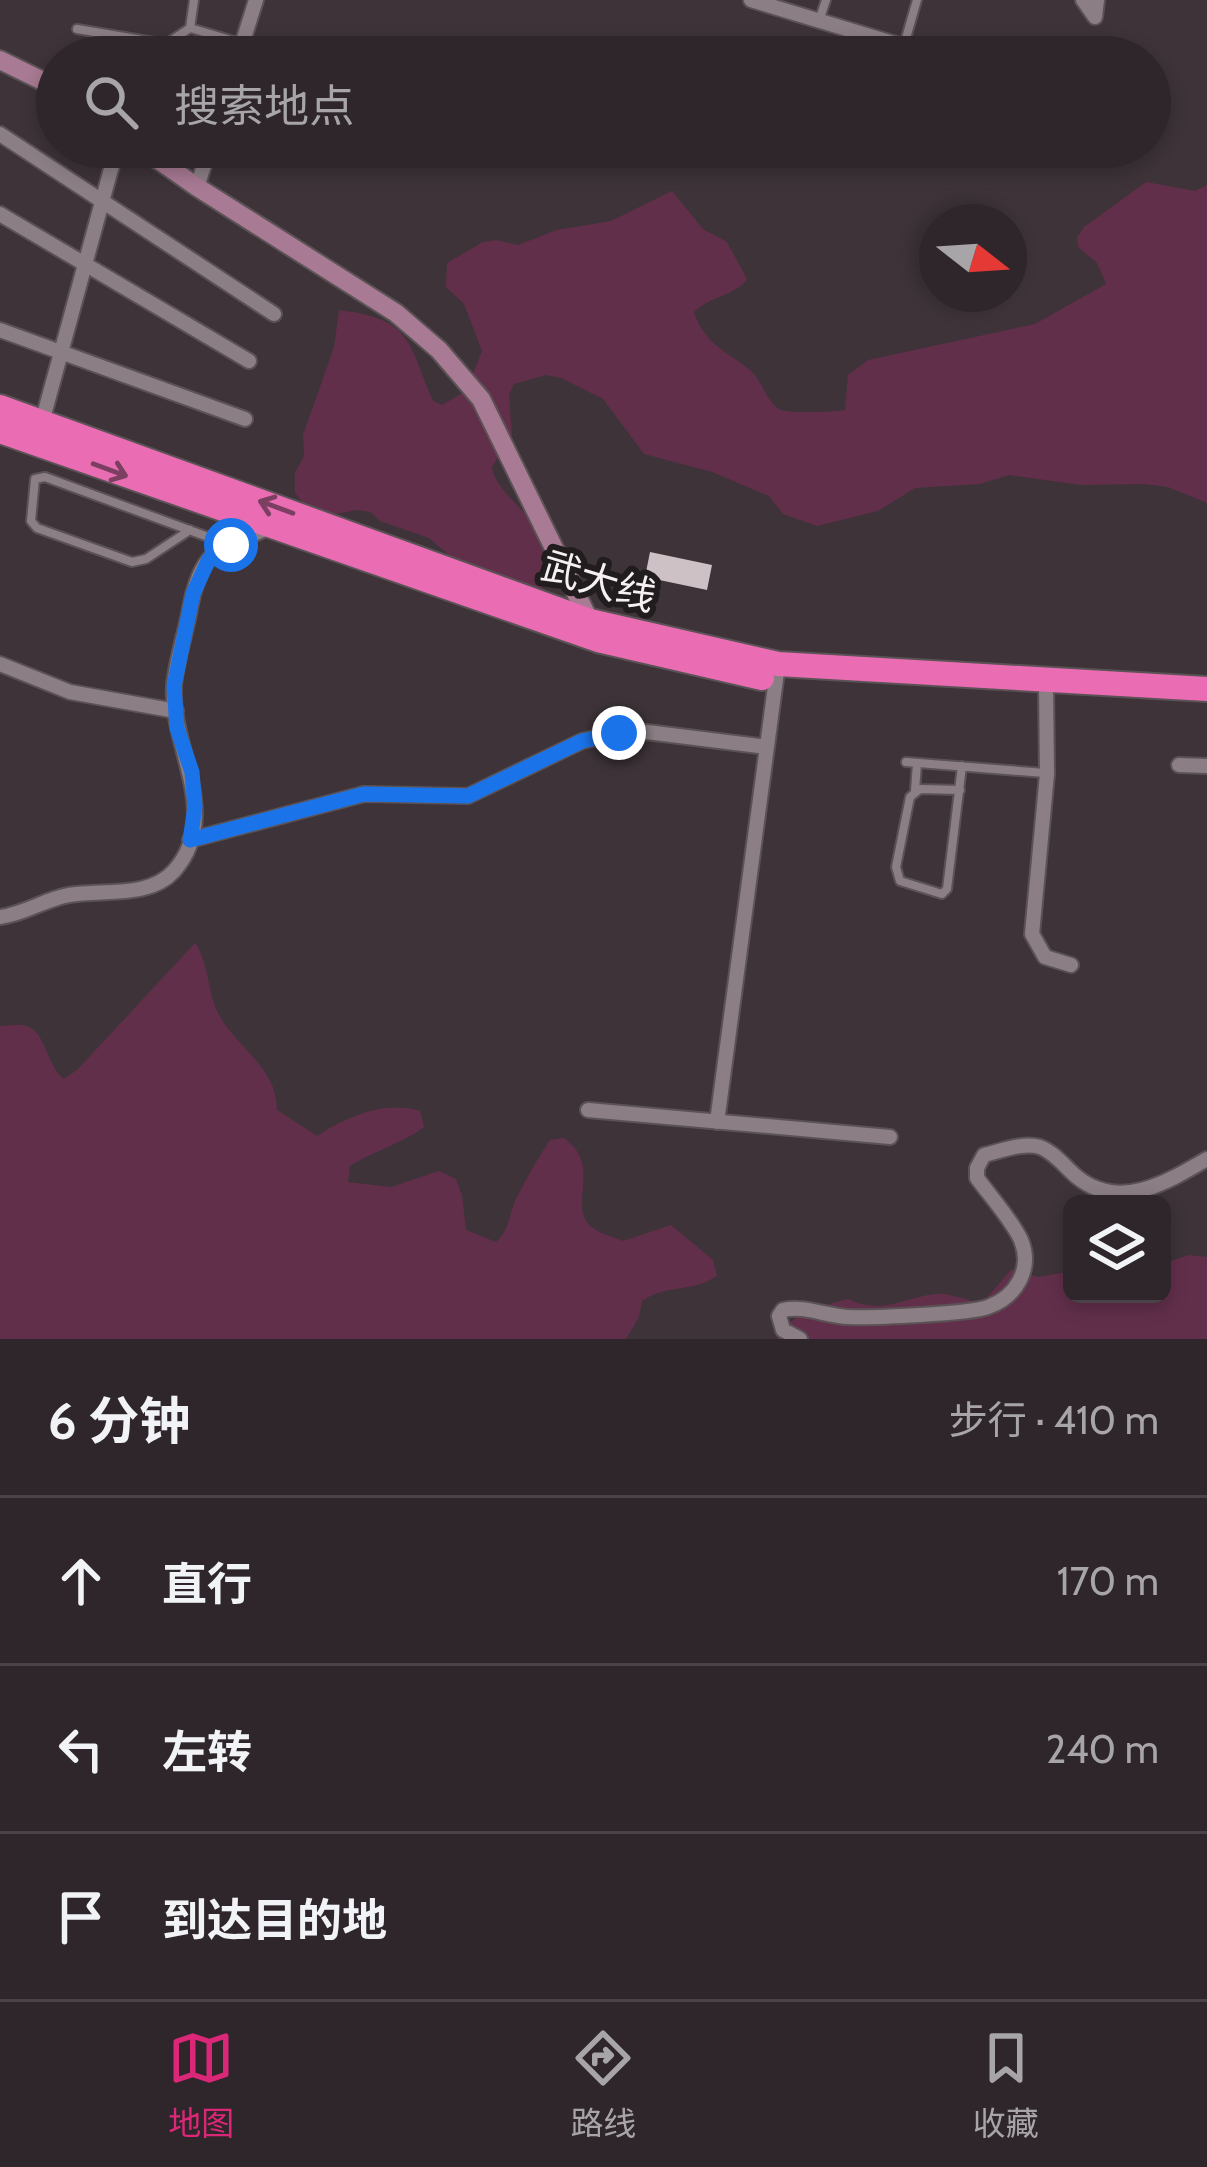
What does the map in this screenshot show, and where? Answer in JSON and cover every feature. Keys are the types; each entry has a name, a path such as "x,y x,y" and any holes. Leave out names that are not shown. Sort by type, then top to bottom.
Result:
{"highway":[{"name":"武大线","path":"0,406 39,433 270,527 594,630 777,673 1207,701"},
{"name":"武大线","path":"0,430 39,433 594,630"},
{"name":"武大线","path":"1046,689 1207,689"}],"street":[{"path":"244,36 256,0"},
{"path":"751,0 870,36"},
{"path":"1083,0 1095,16 1097,0"},
{"path":"0,60 36,78"},
{"path":"0,134 36,159"},
{"path":"50,168 274,314"},
{"path":"39,433 110,168"},
{"path":"169,168 396,313 439,350 481,399 594,630"},
{"path":"197,188 203,168"},
{"path":"0,214 250,361"},
{"path":"0,330 245,418"},
{"path":"0,917 18,915 65,895 144,889 173,873 190,840 195,807 192,772 177,728 174,686 193,594 209,559 270,527"},
{"path":"0,664 70,692 176,711"},
{"path":"717,1122 777,673"},
{"path":"1046,689 1047,774 1032,934 1045,957 1071,965"},
{"path":"190,840 364,794 468,796 582,741 619,733 647,732 767,747"},
{"path":"1179,765 1207,766"},
{"path":"588,1110 890,1137"},
{"path":"800,1339 783,1330 779,1323 783,1310 794,1307 852,1317 986,1308 1012,1292 1022,1278 1025,1261 1021,1240 977,1178 976,1168 984,1156 1020,1146 1041,1148 1081,1180 1115,1196 1166,1184 1207,1159"}],"lane":[{"path":"178,36 190,28 194,0"},
{"path":"819,21 826,0"},
{"path":"907,36 917,0"},
{"path":"190,28 208,36"},
{"path":"77,29 119,36"},
{"path":"190,530 146,559 119,560 37,528 31,520 32,486 35,479 44,477 190,530 231,545"},
{"path":"906,762 1047,774"},
{"path":"915,792 917,763"},
{"path":"960,790 920,788 910,797 896,867 900,881 942,894 947,889 960,790 962,766"}],"shaded area":[{"path":"1146,182 1195,191 1207,185 1207,503 1168,487 1081,485 1009,475 980,484 915,488 878,511 817,526 783,514 769,496 712,472 644,454 603,399 546,375 514,384 509,394 512,435 492,467 498,483 539,538 547,582 538,592 487,570 462,566 429,538 380,521 371,512 326,516 295,493 295,473 304,456 303,435 334,347 339,310 394,326 411,347 433,401 442,405 466,391 482,351 464,304 446,287 447,263 483,242 518,245 557,230 611,221 672,191 703,229 727,242 747,279 694,312 704,332 751,371 779,409 839,411 845,410 848,375 868,360 1035,324 1106,284 1097,263 1078,247 1077,237"},
{"path":"195,943 215,1006 270,1080 277,1110 317,1136 366,1112 420,1111 424,1127 350,1166 348,1182 391,1187 439,1171 456,1179 466,1230 496,1242 545,1147 550,1140 564,1138 582,1162 587,1222 623,1241 671,1225 713,1260 717,1276 642,1301 626,1339 0,1339 0,1026 30,1027 64,1079"},
{"path":"1189,1255 1207,1257 1207,1339 777,1339 798,1316 848,1299 882,1306 940,1294 982,1303 1012,1269 1038,1277 1063,1273 1063,1303 1171,1303 1171,1261"}],"building":[{"path":"650,552 712,565 707,590 645,577"}],"route":[{"path":"231,545 209,559 193,594 174,686 177,728 192,772 195,807 190,840 364,794 468,796 582,741 619,733"}]}
